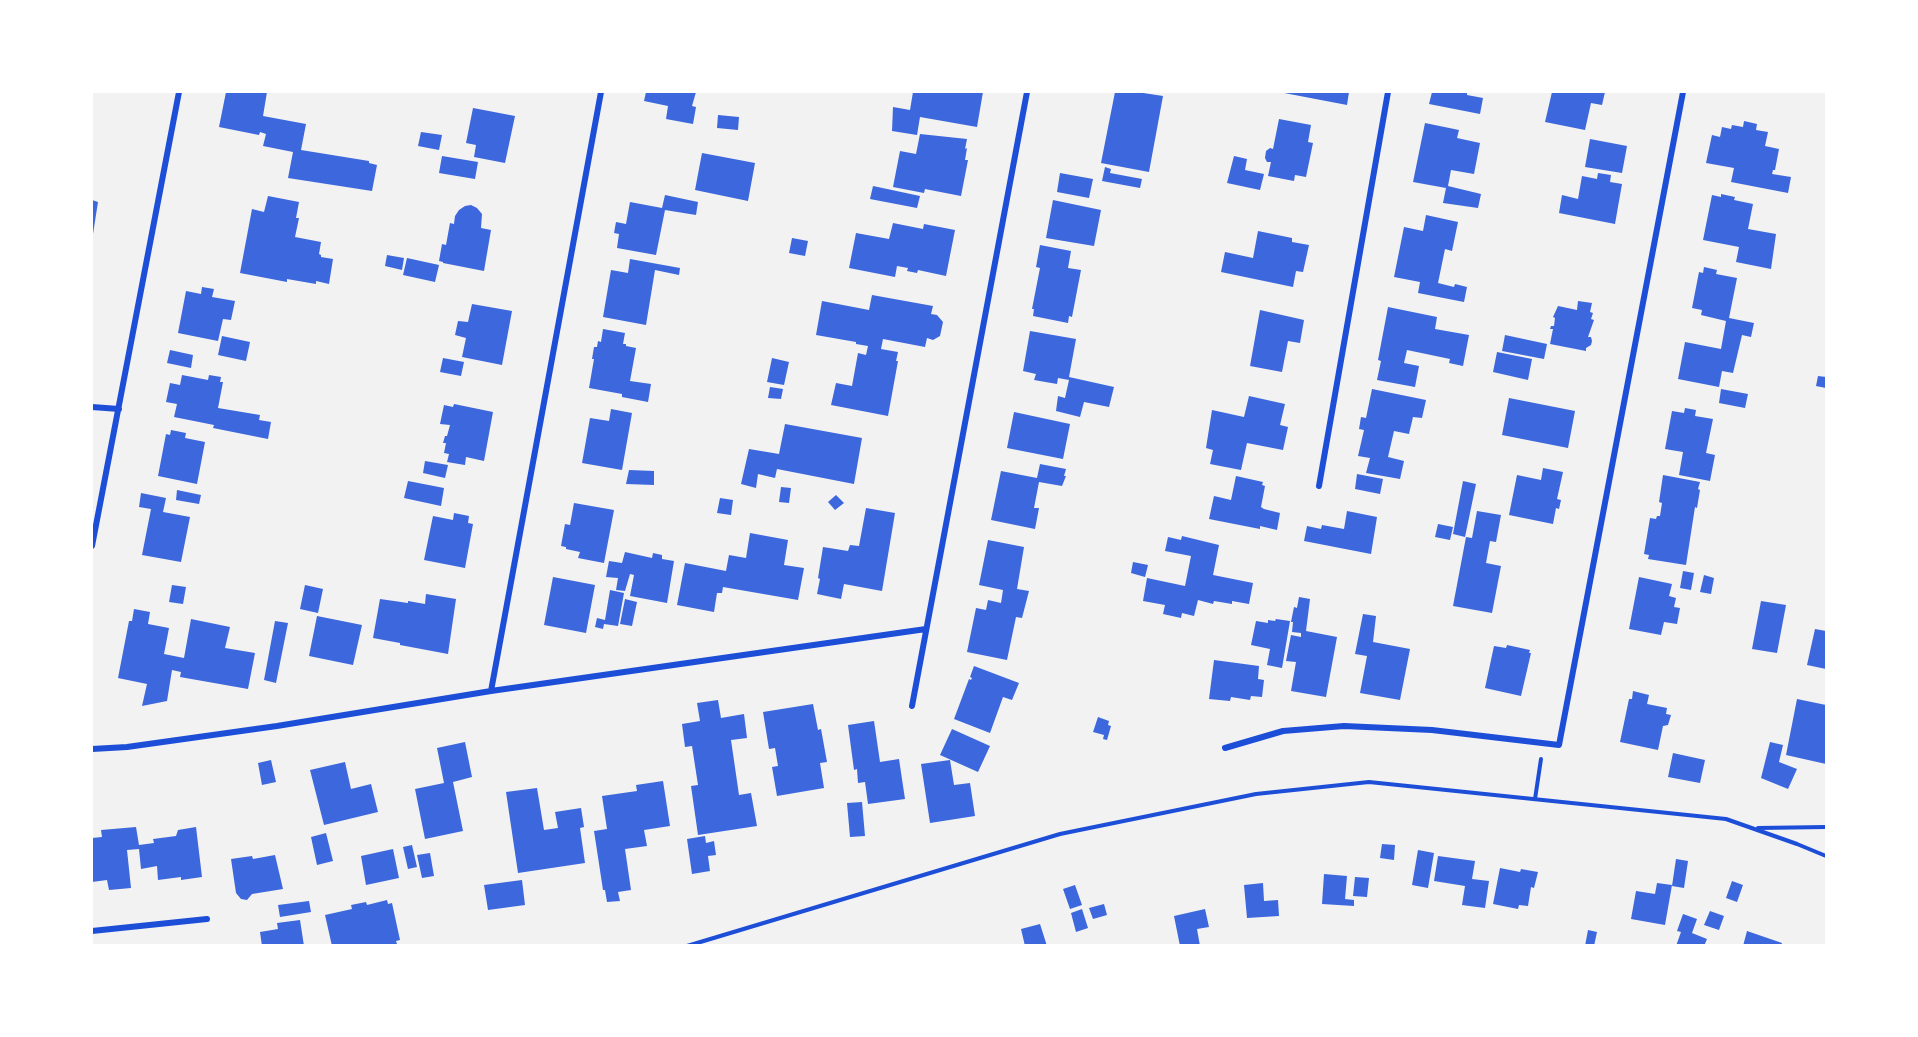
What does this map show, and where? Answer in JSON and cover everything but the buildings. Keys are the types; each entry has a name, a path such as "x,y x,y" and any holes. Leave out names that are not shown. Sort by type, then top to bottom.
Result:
{"street":[{"path":"92,546 179,92"},
{"path":"491,691 601,92"},
{"path":"912,706 1027,92"},
{"path":"1319,486 1389,92"},
{"path":"1225,748 1283,731 1344,726 1432,730 1558,746 1683,92"},
{"path":"92,407 119,409"},
{"path":"92,749 127,747 277,726 491,691 926,629"},
{"path":"92,931 207,919"}],"path":[{"path":"1535,799 1543,743"},
{"path":"687,945 1060,834 1256,794 1369,782 1726,819 1827,856"},
{"path":"1753,828 1827,827"}]}
